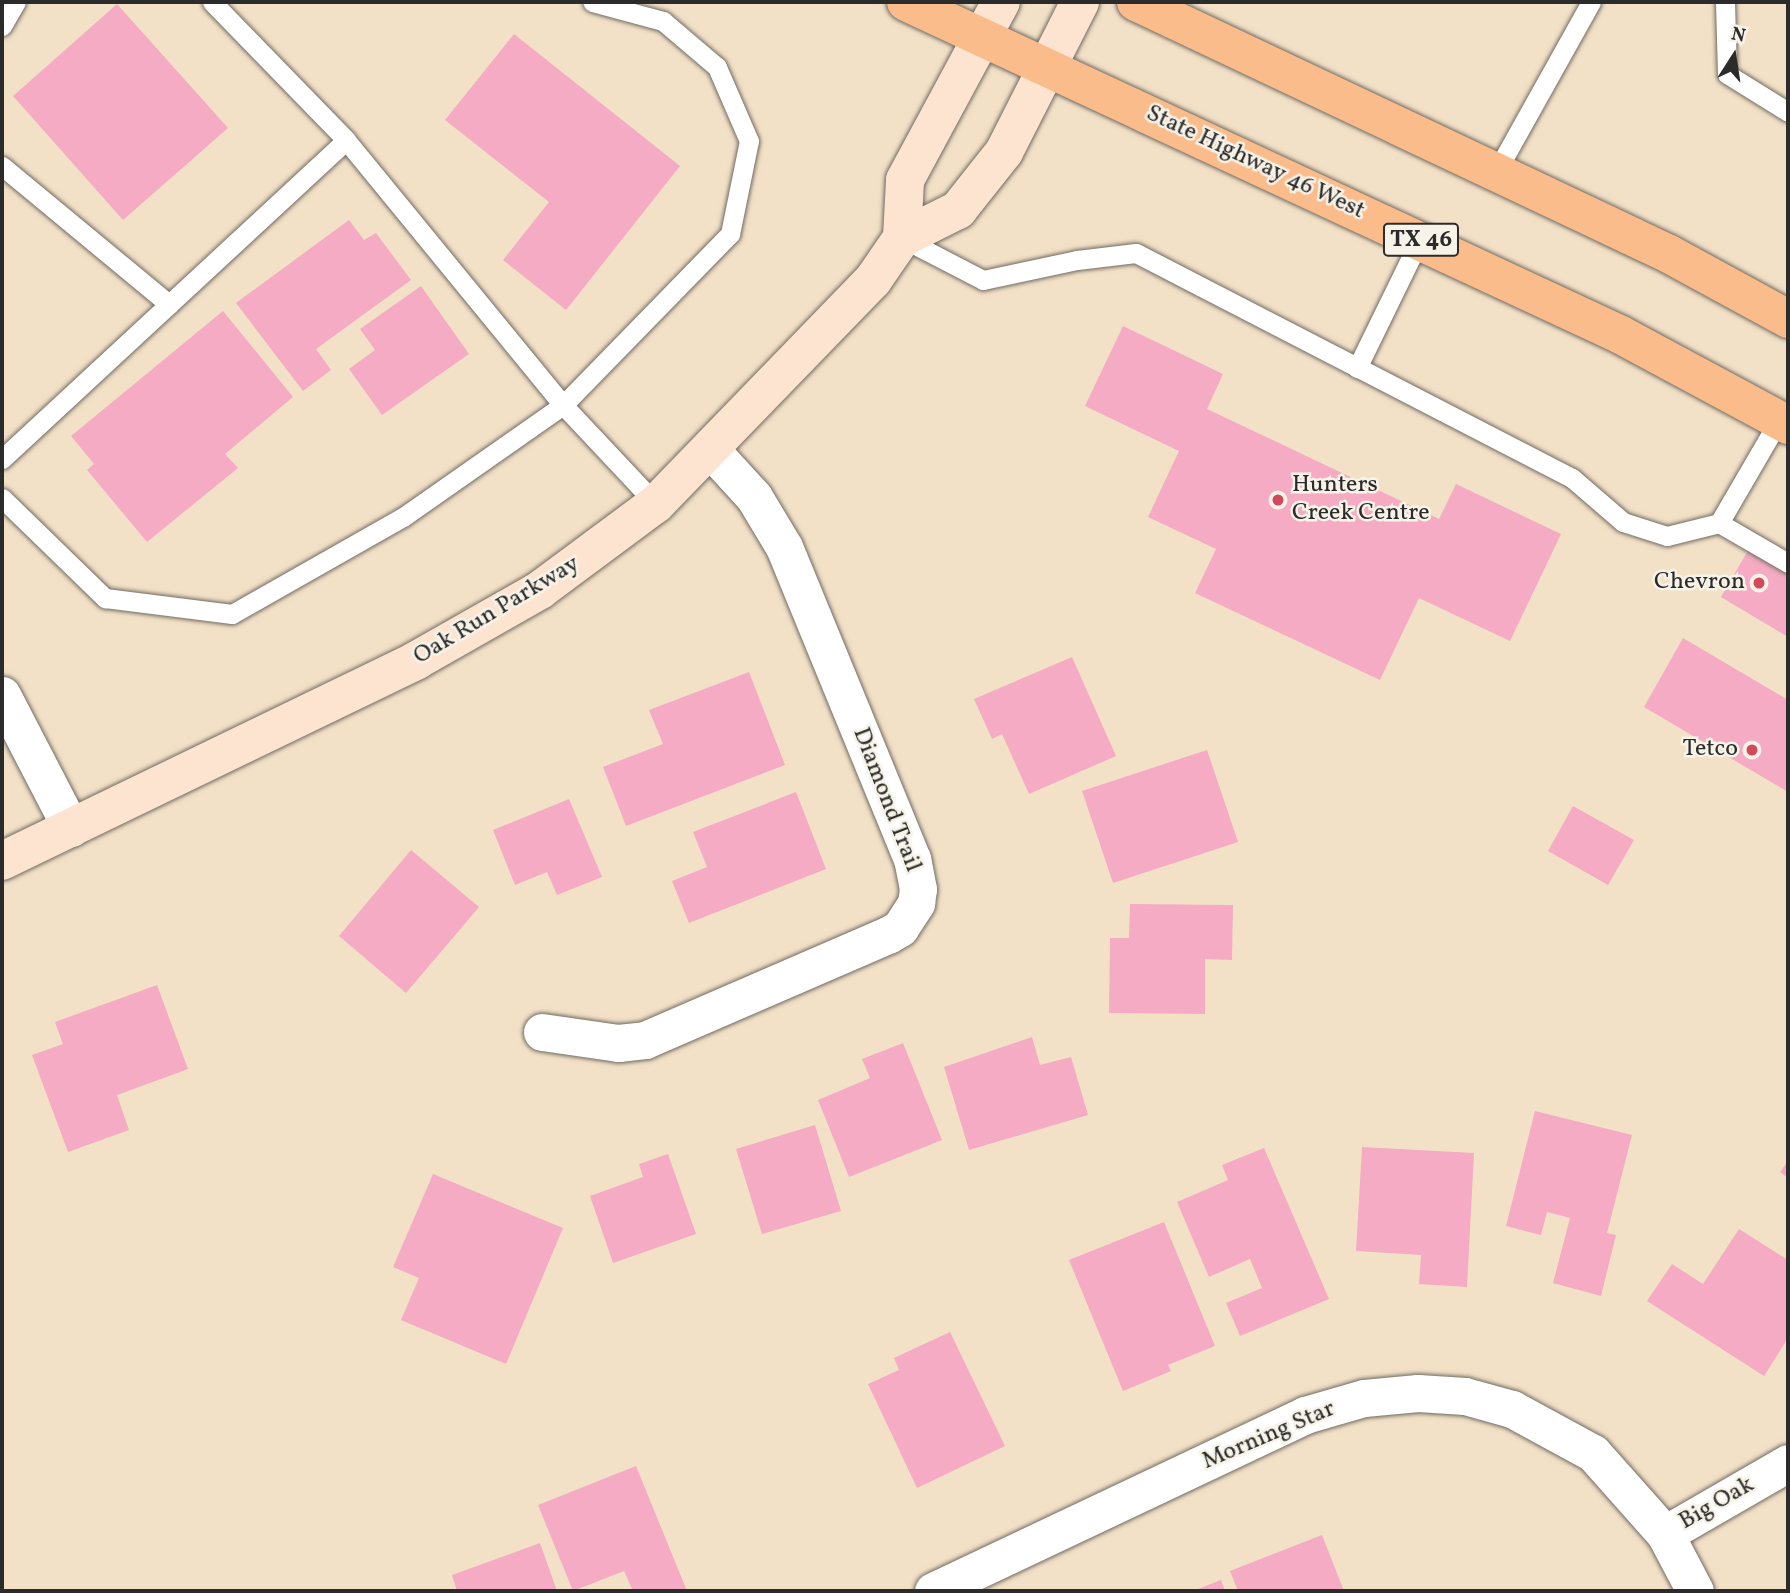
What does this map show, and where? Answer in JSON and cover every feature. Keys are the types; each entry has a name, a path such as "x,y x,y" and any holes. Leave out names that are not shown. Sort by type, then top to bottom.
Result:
{"main road":[{"name":"State Highway 46 West","path":"906,2 985,36 1621,335 1783,422"},
{"path":"1136,2 1669,254 1788,319"}],"street":[{"path":"902,238 905,180 1001,2"},
{"name":"Oak Run Parkway","path":"2,861 448,643 540,590 656,504 873,280 902,238 958,210 1004,152 1080,2"},
{"name":"Diamond Trail","path":"542,1032 618,1044 645,1040 888,935 900,928 916,903 918,889 912,859 784,547 754,497 710,449"},
{"path":"2,695 71,828"},
{"name":"Morning Star","path":"933,1591 1305,1415 1364,1398 1418,1393 1465,1396 1512,1409 1552,1427 1593,1453 1665,1534"},
{"name":"Big Oak","path":"1695,1591 1665,1534 1788,1463"}],"lane":[{"path":"2,26 16,2"},
{"path":"212,2 346,140 563,405 656,504"},
{"path":"2,498 105,598 232,614 403,517 563,405 730,234 750,141 716,67 663,21 592,2"},
{"path":"1496,172 1591,2"},
{"path":"1725,2 1727,74 1788,112"},
{"path":"2,459 346,140"},
{"path":"2,166 169,304"},
{"path":"902,238 983,280 1077,260 1136,253 1572,478 1623,522 1667,536 1719,523 1783,422"},
{"path":"1357,368 1420,239"},
{"path":"1719,523 1788,563"}],"building":[{"path":"117,4 228,128 123,220 13,96"},
{"path":"514,34 680,166 566,310 503,260 549,202 445,120"},
{"path":"349,220 364,240 376,233 411,280 316,349 331,370 303,391 236,303"},
{"path":"421,286 469,354 382,415 349,369 375,350 360,329"},
{"path":"223,311 293,397 225,454 238,468 147,542 87,470 94,464 71,436"},
{"name":"Hunters Creek Centre","path":"1123,326 1223,374 1207,409 1439,519 1456,484 1561,534 1510,641 1419,598 1380,680 1195,593 1216,549 1148,517 1179,451 1085,406"},
{"name":"Chevron","path":"1750,547 1788,570 1788,637 1721,597"},
{"name":"Tetco","path":"1683,638 1788,700 1788,792 1644,707"},
{"path":"1072,657 1116,756 1029,794 1002,734 992,739 974,699"},
{"path":"749,672 785,765 626,826 603,767 663,744 649,710"},
{"path":"1207,750 1238,842 1113,883 1082,791"},
{"path":"796,792 826,869 689,923 672,881 707,867 693,832"},
{"path":"569,799 602,877 557,895 547,872 515,885 493,830"},
{"path":"1573,806 1634,840 1608,885 1548,851"},
{"path":"411,850 479,907 406,993 339,936"},
{"path":"1130,904 1233,905 1232,960 1205,959 1205,1014 1109,1013 1110,938 1129,938"},
{"path":"157,985 188,1069 117,1095 129,1130 68,1152 32,1055 63,1044 55,1022"},
{"path":"1032,1037 1040,1065 1071,1057 1088,1115 969,1150 944,1067"},
{"path":"903,1043 942,1140 849,1177 818,1100 870,1078 862,1059"},
{"path":"1535,1111 1632,1135 1607,1233 1616,1235 1601,1296 1553,1283 1570,1218 1547,1212 1541,1235 1506,1226"},
{"path":"815,1125 841,1211 762,1234 736,1149"},
{"path":"1362,1147 1474,1153 1467,1287 1419,1284 1421,1255 1356,1251"},
{"path":"1264,1148 1329,1299 1240,1336 1226,1303 1262,1288 1250,1259 1209,1277 1177,1202 1228,1180 1222,1165"},
{"path":"668,1154 696,1234 613,1263 590,1196 643,1177 639,1164"},
{"path":"1788,1161 1788,1178 1780,1172"},
{"path":"433,1174 563,1228 506,1364 401,1320 419,1278 393,1267"},
{"path":"1164,1222 1215,1346 1168,1365 1171,1371 1123,1391 1069,1260"},
{"path":"1739,1229 1788,1260 1788,1338 1764,1376 1647,1301 1672,1264 1703,1284"},
{"path":"950,1332 1005,1446 917,1488 868,1384 899,1370 894,1358"},
{"path":"636,1466 687,1591 633,1591 624,1571 573,1591 538,1505"},
{"path":"1322,1535 1344,1591 1238,1591 1230,1571"},
{"path":"540,1543 557,1591 457,1591 452,1575"},
{"path":"1221,1580 1225,1591 1193,1591"}],"place":[{"name":"Hunters Creek Centre","path":"1278,500"},
{"name":"Chevron","path":"1759,583"},
{"name":"Tetco","path":"1752,750"}]}
